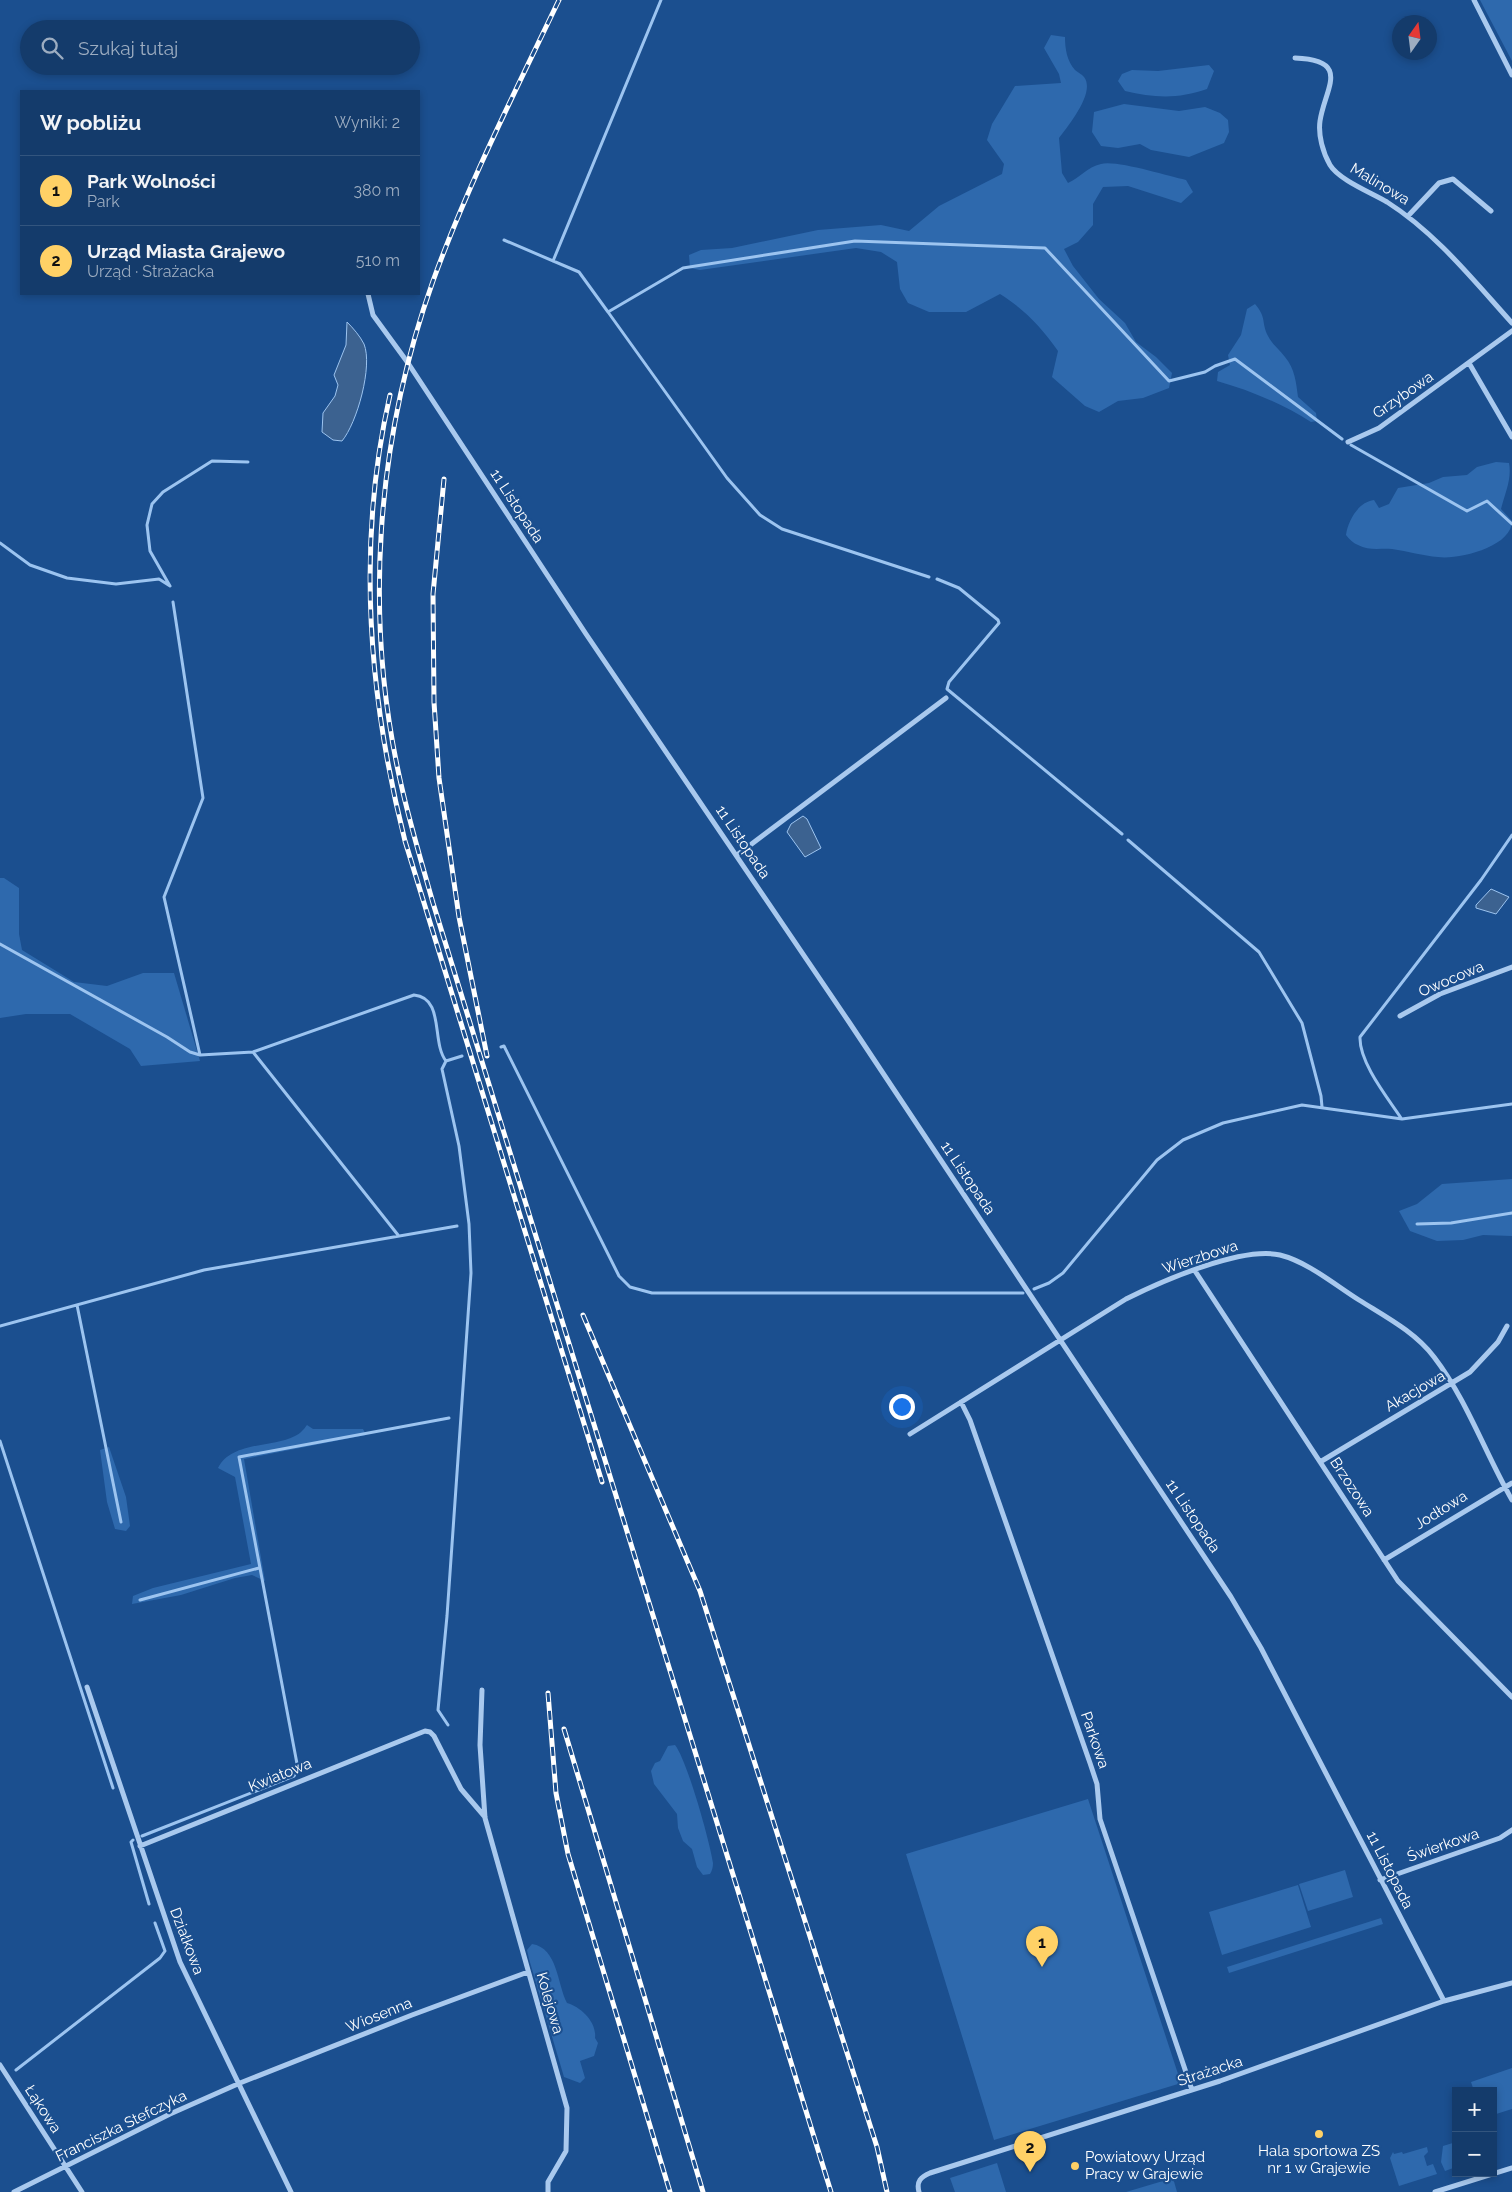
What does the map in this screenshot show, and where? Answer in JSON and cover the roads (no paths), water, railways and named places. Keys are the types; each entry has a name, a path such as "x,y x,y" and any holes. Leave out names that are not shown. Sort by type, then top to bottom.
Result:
{"street":[{"path":"1474,0 1512,75"},
{"name":"Malinowa","path":"1295,58 1319,60 1327,66 1331,75 1329,95 1320,120 1320,134 1330,165 1343,177 1408,216 1462,268 1512,323"},
{"path":"1408,216 1439,183 1453,179 1491,211"},
{"name":"11 Listopada","path":"368,295 373,315 408,362 428,395 1231,1597 1261,1648 1444,2002"},
{"name":"Grzybowa","path":"1348,442 1379,428 1512,331"},
{"path":"1470,363 1512,437"},
{"path":"737,855 946,698"},
{"name":"Owocowa","path":"1400,1016 1440,994 1512,967"},
{"name":"Wierzbowa","path":"910,1434 1126,1299 1195,1271 1252,1254 1271,1254 1289,1258 1410,1333 1434,1356 1452,1385 1512,1500"},
{"name":"Brzozowa","path":"1195,1271 1408,1594 1512,1697"},
{"name":"Akacjowa","path":"1320,1462 1452,1385 1482,1361 1498,1342 1507,1326"},
{"name":"Parkowa","path":"961,1402 970,1420 1090,1763 1097,1784 1100,1818 1192,2090"},
{"name":"Jodłowa","path":"1384,1560 1512,1482"},
{"name":"Działkowa","path":"87,1687 180,1962 291,2192"},
{"name":"Kolejowa","path":"482,1690 480,1774 485,1818 567,2108 566,2151 548,2182 548,2192"},
{"name":"Kwiatowa","path":"140,1846 425,1731 430,1732"},
{"name":"Kolejowa","path":"430,1732 461,1789 485,1818"},
{"name":"Świerkowa","path":"1380,1880 1500,1838 1512,1830"},
{"name":"Wiosenna","path":"240,2084 412,2014 528,1972"},
{"name":"Strażacka","path":"919,2192 918,2182 922,2176 930,2173 1192,2090 1444,2002 1512,1984"},
{"name":"Łąkowa","path":"0,2065 82,2192"},
{"name":"Franciszka Stefczyka","path":"14,2192 170,2114 240,2084"},
{"path":"1435,2192 1512,2168"}],"waterway":[{"path":"553,261 661,0"},
{"path":"504,240 579,272 608,312"},
{"path":"929,577 782,529 760,515 727,478 608,312 683,268 855,241 1045,248 1169,381 1205,372 1215,366 1235,359 1342,439"},
{"path":"1351,445 1467,511 1487,501 1512,524"},
{"path":"170,586 150,551 147,525 152,504 163,492 212,461 248,462"},
{"path":"0,543 30,565 67,578 116,584 159,579 170,586"},
{"path":"937,579 959,588 998,620 999,623 949,682 947,689 1122,834"},
{"path":"173,602 203,798 164,897 200,1055"},
{"path":"1401,1118 1369,1068 1361,1047 1360,1037 1481,880 1512,835"},
{"path":"1128,840 1259,952 1302,1023 1321,1096 1322,1107"},
{"path":"0,944 167,1037 190,1052 200,1055 253,1052 414,995 424,998 430,1004 434,1012 439,1043 446,1061 442,1069 459,1146 469,1224 471,1273 447,1616 438,1710 448,1725"},
{"path":"501,1047 504,1046 619,1276 630,1287 652,1293 1023,1293"},
{"path":"253,1052 398,1235"},
{"path":"446,1061 462,1056"},
{"path":"1034,1289 1049,1283 1063,1273 1157,1160 1183,1140 1223,1123 1302,1105 1402,1119 1512,1104"},
{"path":"1417,1224 1451,1223 1512,1213"},
{"path":"0,1326 204,1270 457,1226"},
{"path":"77,1305 121,1522"},
{"path":"142,1836 294,1776 298,1769 239,1457 449,1418"},
{"path":"0,1441 113,1788"},
{"path":"140,1600 259,1568"},
{"path":"133,1840 131,1842 149,1904"},
{"path":"16,2070 160,1958 165,1951 155,1923"}],"railway":[{"path":"559,0 461,209 433,281 414,342 399,404 388,467 381,530 379,594 382,658 389,721 401,784 433,903 831,2192"},
{"path":"390,395 379,451 370,563 375,675 392,786 405,841 602,1482"},
{"path":"444,479 433,594 434,702 439,778 459,917 487,1056"},
{"path":"583,1315 700,1591 877,2147 887,2192"},
{"path":"548,1693 556,1793 568,1854 670,2192"},
{"path":"564,1729 703,2192"}],"place":[{"name":"Park Wolności","path":"1042,1967"},
{"name":"Hala sportowa ZS nr 1 w Grajewie","path":"1319,2134"},
{"name":"Powiatowy Urząd Pracy w Grajewie","path":"1075,2166"},
{"name":"Urząd Miasta Grajewo","path":"1030,2172"}]}
